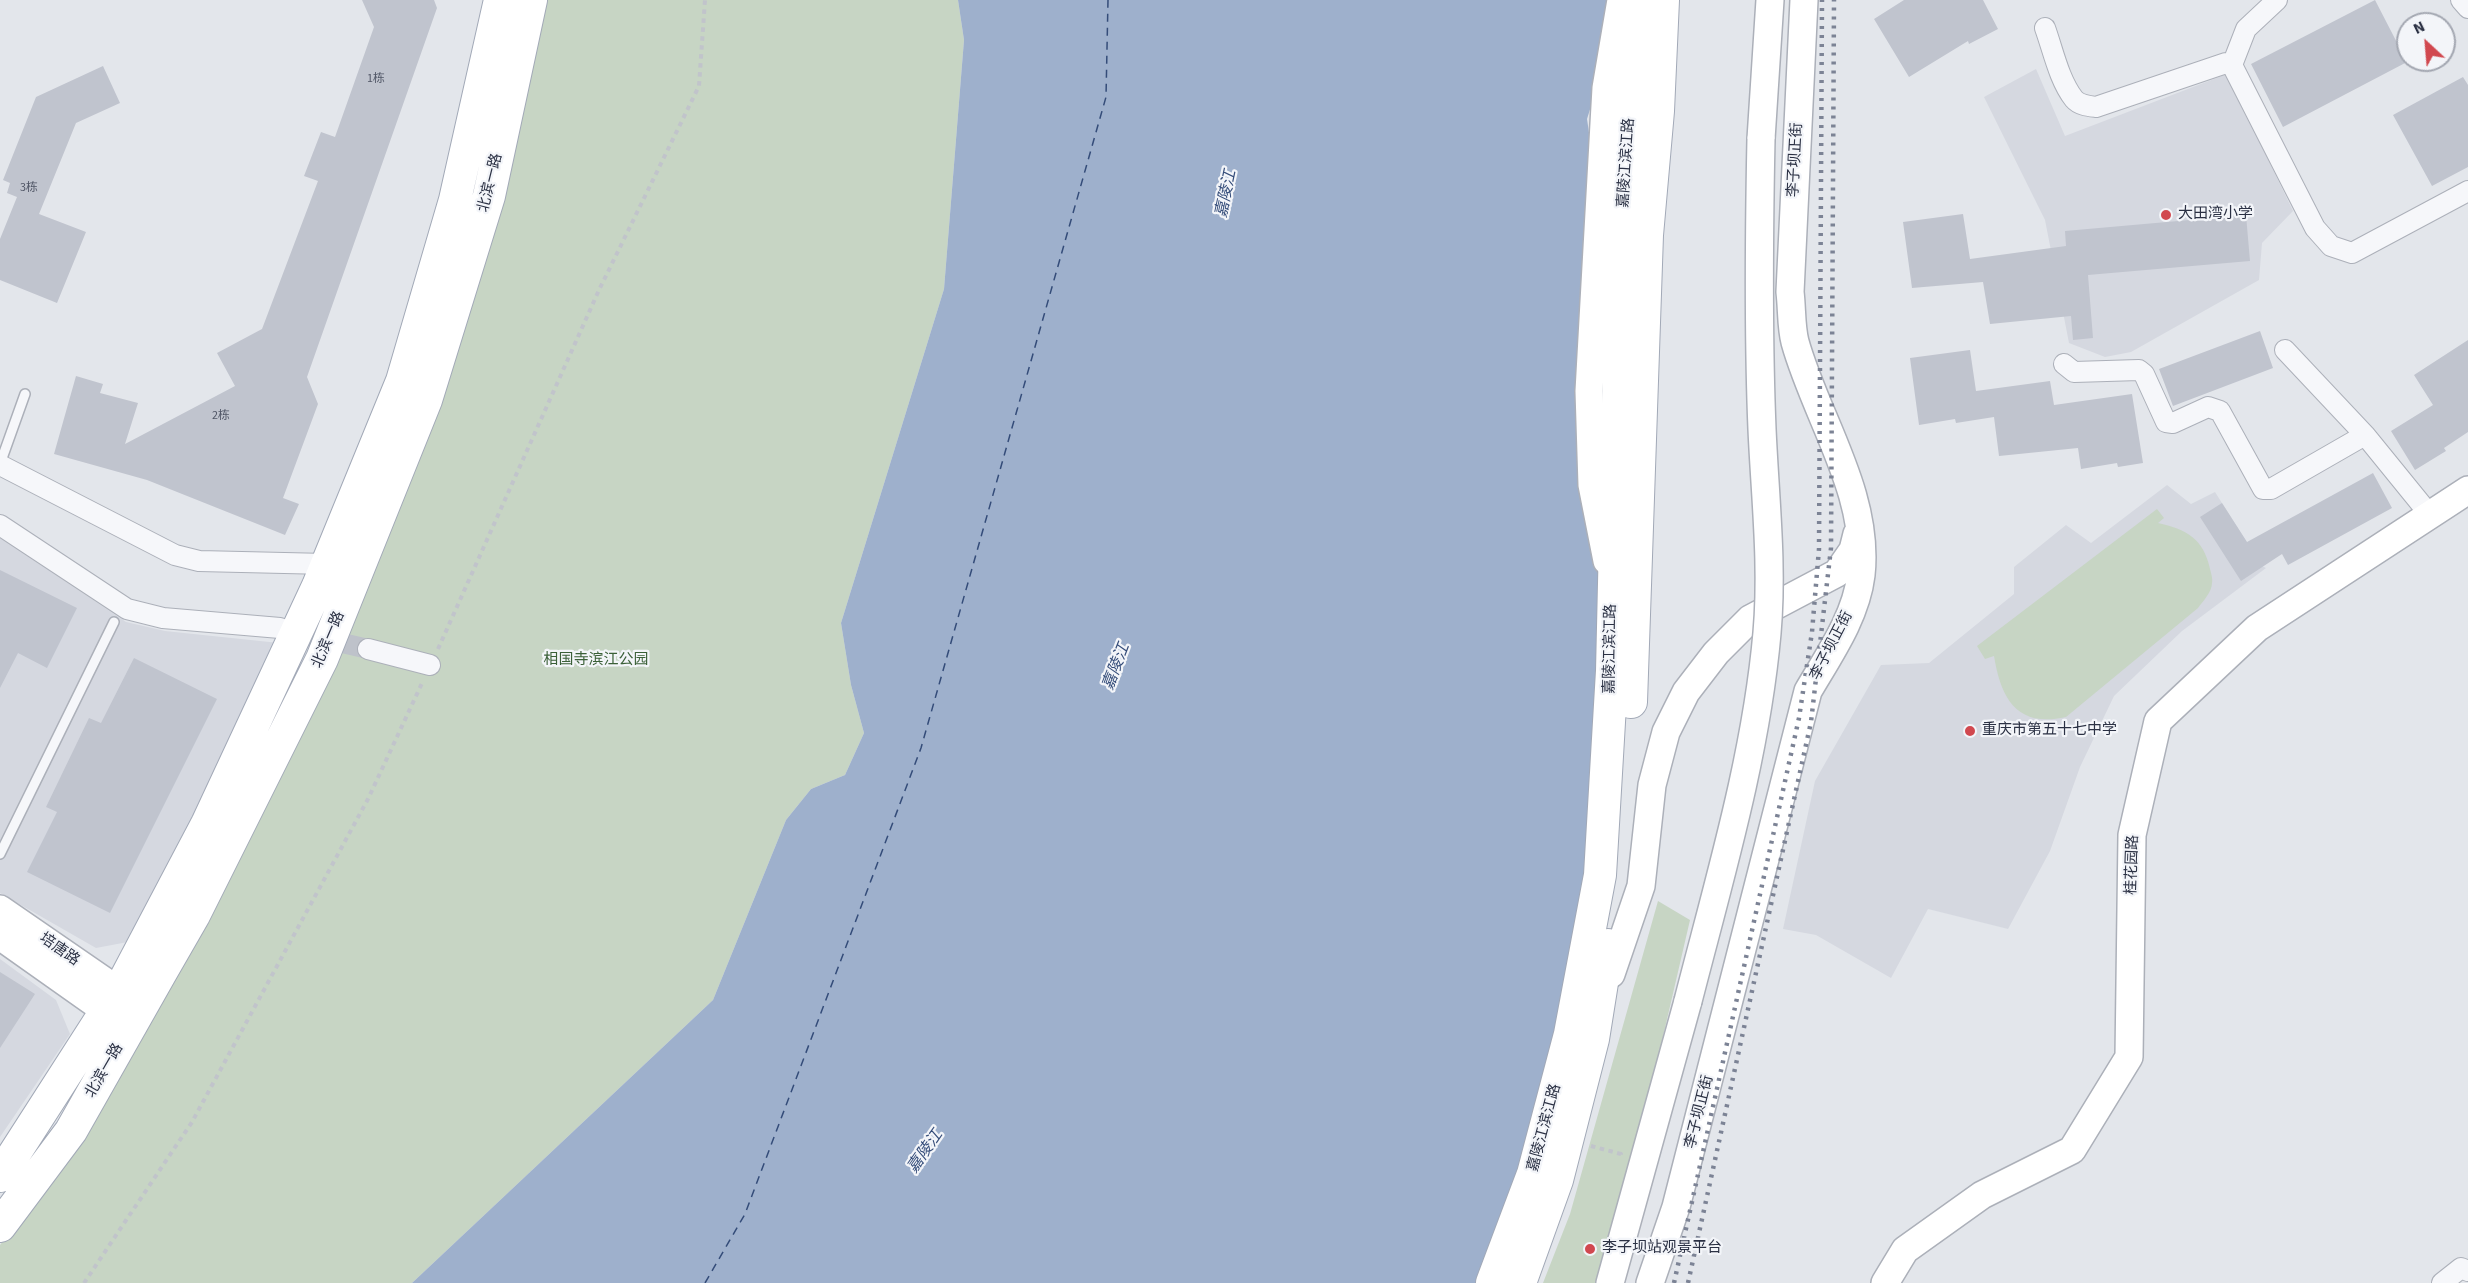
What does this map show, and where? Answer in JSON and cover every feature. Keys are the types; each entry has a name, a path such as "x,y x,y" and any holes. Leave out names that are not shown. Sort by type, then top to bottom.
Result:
{"main road":[{"name":"北滨一路","path":"0,1176 112,1001 207,824 327,564 402,381 455,200 500,0"},
{"name":"北滨一路","path":"0,1226 71,1131 194,915 322,659 426,400 489,196 531,0"},
{"path":"1612,588 1592,485 1589,391 1606,88 1621,0"},
{"name":"嘉陵江滨江路","path":"1492,1283 1533,1174 1570,1034 1600,875 1612,671 1612,588 1622,233 1638,0"},
{"name":"嘉陵江滨江路","path":"1520,1283 1557,1180 1593,1039 1617,883 1634,674 1647,235 1658,111 1663,0"},
{"path":"1610,1283 1662,1105 1732,824 1757,708 1767,632 1769,553 1757,283 1761,139 1770,0"},
{"name":"李子坝正街","path":"1650,1283 1676,1207 1808,691 1847,622 1861,577 1860,524 1845,473 1821,416 1794,331 1790,292 1804,0"},
{"name":"桂花园路","path":"1885,1283 1905,1250 1982,1195 2072,1150 2129,1057 2132,835 2157,722 2257,628 2468,490"},
{"path":"1593,1039 1620,945 1641,886 1652,785 1666,732 1686,692 1716,653 1750,619 1837,573 1853,550 1860,524"},
{"name":"培唐路","path":"0,909 112,1001"},
{"name":"培唐路","path":"0,936 112,1001"}],"street":[{"path":"2232,65 2246,29 2277,0"},
{"path":"2461,0 2468,8"},
{"path":"2045,28 2067,86 2075,100 2084,105 2096,107 2226,63 2232,65 2307,215 2331,246 2352,253 2468,190"},
{"path":"2285,350 2365,435 2430,515"},
{"path":"2064,364 2074,372 2139,370 2166,422 2173,423 2208,407 2220,411 2263,489 2271,489 2365,435"},
{"path":"0,465 175,555 199,561 327,564"},
{"path":"0,525 127,609 163,618 280,628"},
{"path":"368,649 430,666"},
{"path":"2442,1283 2461,1268 2468,1271"}],"lane":[{"path":"0,465 25,394"},
{"path":"0,854 114,622"}],"path":[{"path":"1567,1139 1621,1154 1619,1162"}],"shaded area":[{"name":"大田湾小学","path":"2036,69 2065,136 2227,74 2293,211 2262,243 2259,280 2131,352 2105,357 2069,343 2045,220 1984,97"},
{"name":"重庆市第五十七中学","path":"2167,485 2191,504 2215,492 2262,566 2266,568 2182,631 2114,696 2080,767 2050,851 2008,929 1928,909 1891,978 1816,935 1783,929 1815,781 1881,665 1929,663 2014,594 2014,567 2066,525 2091,543"},
{"path":"0,537 126,622 165,631 279,643 133,941 96,948 0,893"},
{"path":"0,959 56,1000 70,1034 0,1137"}],"green space":[{"name":"相国寺滨江公园","path":"542,0 958,0 964,40 944,289 841,623 851,685 864,733 845,775 811,789 786,820 713,1000 412,1283 0,1283 0,1245 82,1137 330,668"},
{"path":"2157,509 2164,518 2158,523 2185,532 2203,550 2212,580 2211,590 2198,608 2066,717 2035,718 2024,714 2014,707 2007,697 2001,685 1994,656 1985,659 1977,646"},
{"path":"1658,901 1690,920 1630,1179 1597,1283 1543,1283 1570,1214"}],"water":[{"name":"嘉陵江","path":"958,0 1624,0 1587,119 1649,540 1513,1283 412,1283 713,1000 786,820 811,789 845,775 864,733 851,685 841,623 944,289 964,40"}],"building":[{"path":"362,0 434,0 437,8 307,377 318,404 283,498 299,504 285,535 147,480 54,454 76,376 103,384 100,393 138,403 125,444 235,386 217,353 262,329 318,181 304,176 321,132 335,137 374,27"},
{"path":"1904,0 1983,0 1998,29 1969,44 1968,41 1909,77 1874,19"},
{"path":"2375,0 2396,41 2396,68 2283,127 2251,64"},
{"path":"103,66 120,103 76,123 39,214 86,232 57,303 0,280 0,239 17,197 7,193 10,183 3,180 36,97"},
{"path":"2463,77 2468,85 2468,167 2432,186 2393,115"},
{"path":"1963,214 1970,259 2066,246 2065,231 2246,215 2250,261 2088,275 2093,338 2073,340 2071,316 1990,324 1983,282 1912,288 1903,222"},
{"path":"2260,331 2273,368 2173,406 2159,369"},
{"path":"2468,340 2468,432 2444,448 2446,451 2415,470 2391,431 2433,405 2414,375"},
{"path":"1970,350 1976,391 2050,381 2054,405 2132,394 2143,463 2118,467 2117,463 2081,469 2078,448 1999,456 1994,417 1956,423 1955,419 1919,425 1910,358"},
{"path":"2373,473 2392,508 2288,565 2282,554 2241,581 2200,517 2222,503 2247,542"},
{"path":"0,570 77,608 47,668 18,653 0,688"},
{"path":"134,658 217,699 110,913 27,872 57,812 46,807 89,718 101,723"},
{"path":"0,972 35,994 0,1048"}],"ferry route":[{"path":"705,1283 745,1214 921,748 1106,97 1108,0"}],"tunnel":[{"path":"286,630 368,649"}],"railway":[{"path":"1674,1283 1799,718 1812,632 1819,549 1822,0"},
{"path":"1688,1283 1811,722 1831,548 1834,0"}],"place":[{"name":"大田湾小学","path":"2166,215"},
{"name":"重庆市第五十七中学","path":"1970,731"},
{"name":"李子坝站观景平台","path":"1590,1249"}]}
